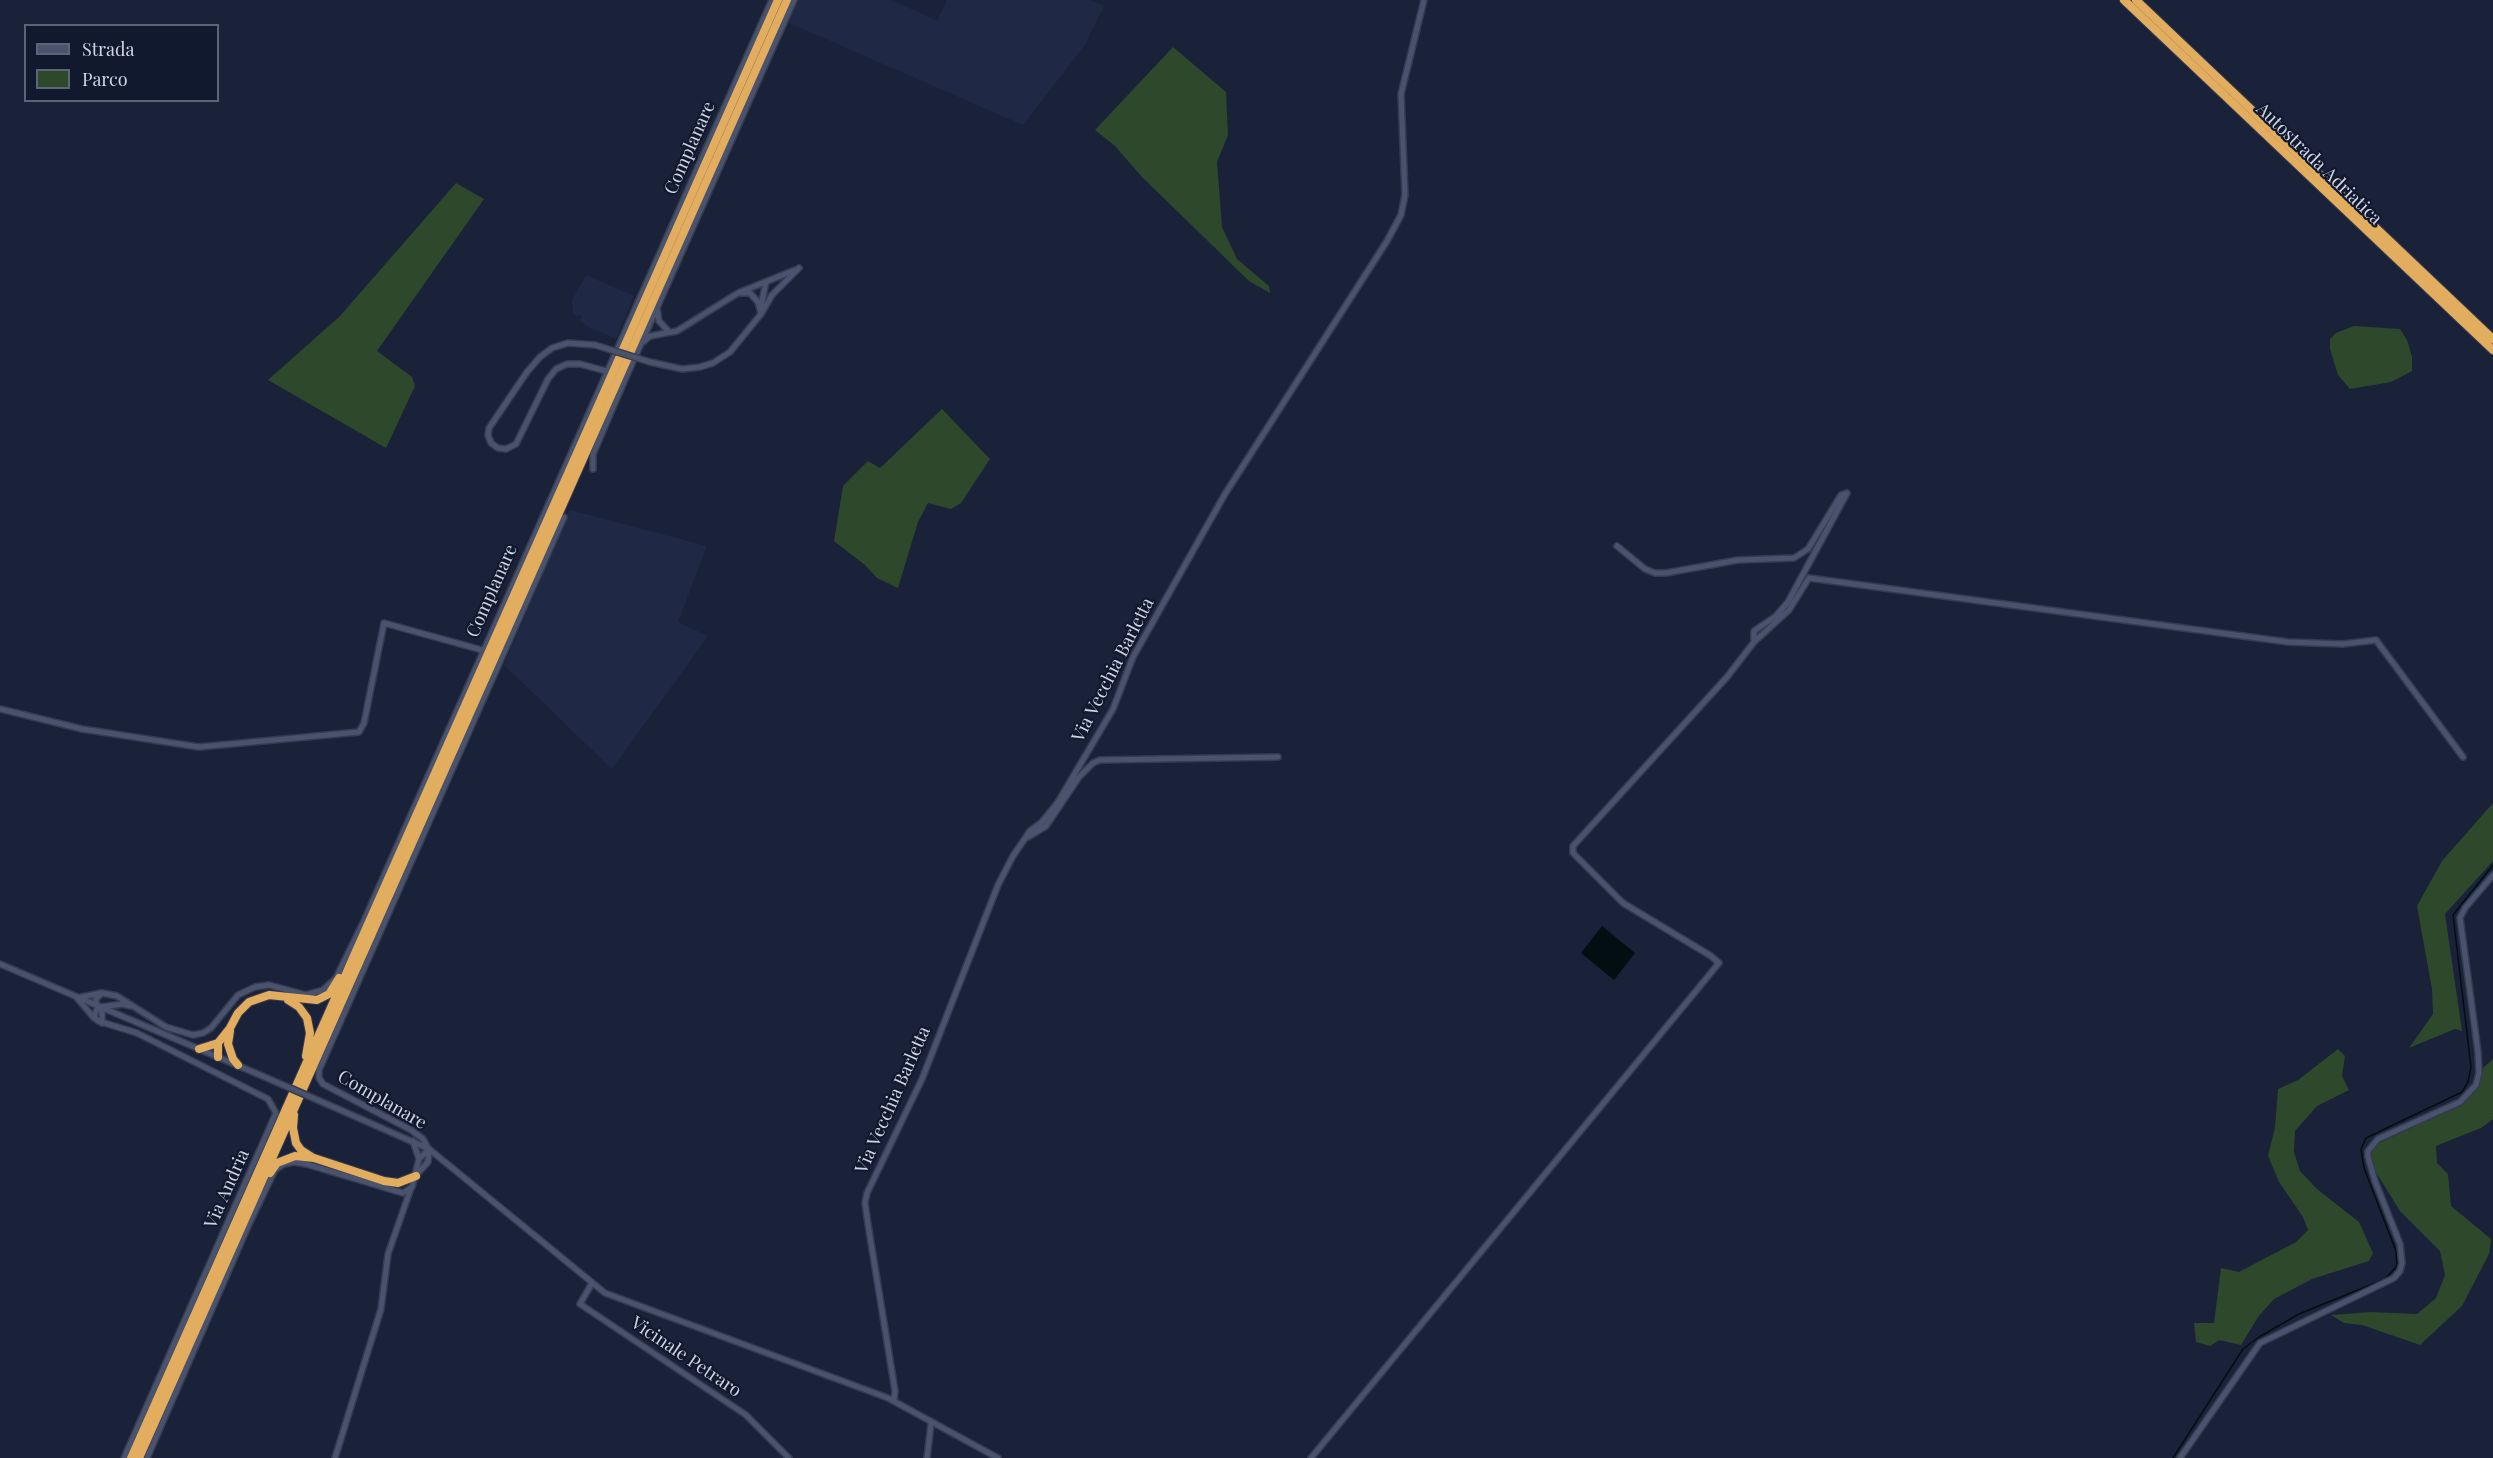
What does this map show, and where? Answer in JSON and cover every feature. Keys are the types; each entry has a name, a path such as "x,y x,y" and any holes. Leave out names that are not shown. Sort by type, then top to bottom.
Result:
{"highway":[{"path":"131,1458 778,0"},
{"path":"139,1458 787,0"},
{"name":"Autostrada Adriatica","path":"2124,0 2493,350"},
{"name":"Autostrada Adriatica","path":"2136,0 2493,339"},
{"path":"199,1049 218,1043 238,1013 249,1002 269,995 317,1000 329,994 354,950 360,944"},
{"path":"284,997 299,1007 307,1018 310,1033 303,1070"},
{"path":"230,1028 228,1044 233,1059 238,1065"},
{"path":"218,1043 218,1057"},
{"path":"218,1057 228,1044"},
{"path":"303,1090 292,1128 296,1143 301,1150 314,1158"},
{"path":"253,1201 278,1163 295,1156 314,1158 384,1181 398,1183 416,1175"}],"street":[{"name":"Complanare","path":"102,993 117,996 166,1027 193,1035 211,1028 238,996 255,987 269,985 306,995 330,986 336,978 363,923 482,650 772,0"},
{"name":"Complanare","path":"593,469 593,454 794,0"},
{"name":"Via Vecchia Barletta","path":"894,1401 895,1390 865,1203 867,1193 922,1079 998,885 1024,839 1058,802 1113,709 1133,657 1225,494 1388,241 1401,215 1405,195 1401,94 1424,0"},
{"path":"606,371 580,364 567,364 556,369 548,379 516,444 506,449 498,448 491,443 488,435 489,428 527,372 540,357 552,348 568,343 595,345 682,369 713,363 730,352 761,314 772,295 799,268 738,293 677,331 650,336 640,347"},
{"path":"761,314 761,298 766,282"},
{"path":"766,282 771,286 772,295"},
{"path":"738,293 750,294 758,302 761,314"},
{"path":"657,306 659,321 669,332"},
{"path":"649,326 652,330 669,332"},
{"path":"1617,546 1646,569 1655,573 1738,560 1794,558 1808,549 1840,495 1845,492 1847,494 1845,499 1783,609 1755,631 1754,642"},
{"name":"Complanare","path":"429,1149 423,1139 411,1130 323,1084 318,1070 564,518"},
{"path":"1311,1458 1719,963 1623,903 1573,852 1573,848 1578,839 1720,683 1754,642 1789,610 1806,581 1812,577 2288,642 2343,644 2376,640 2463,758"},
{"path":"0,709 82,729 199,747 358,732 364,723 384,623 482,650"},
{"path":"1024,839 1046,826 1079,777 1093,763 1100,760 1278,757"},
{"path":"2180,1458 2260,1343 2394,1278 2400,1271 2402,1263 2400,1244 2375,1181 2368,1150 2378,1139 2460,1102 2476,1085 2479,1072 2478,1052 2460,918 2464,908 2493,875"},
{"path":"0,964 267,1077 429,1149 605,1293 894,1401 932,1424 998,1458"},
{"path":"77,998 102,993"},
{"path":"102,993 96,999 102,1011 102,1023"},
{"path":"77,998 102,1023"},
{"path":"117,1015 118,1005"},
{"name":"Complanare","path":"98,1007 131,1006"},
{"path":"95,1018 98,1007"},
{"name":"Via Andria","path":"102,1023 137,1033 268,1099 276,1113 124,1458"},
{"path":"335,1458 381,1309 388,1254 416,1175 419,1159 414,1141"},
{"path":"419,1159 429,1149"},
{"path":"428,1162 429,1149"},
{"path":"416,1175 428,1162 444,1159"},
{"name":"Via Andria","path":"147,1458 249,1224 275,1170 284,1164 294,1162 397,1192 403,1193 412,1187"},
{"name":"Vicinale Petraro","path":"592,1283 580,1304 746,1415 789,1458"},
{"path":"927,1458 932,1424"}],"shaded area":[{"path":"797,0 892,0 937,21 947,0 1090,0 1104,6 1084,46 1023,125 787,22"},
{"path":"586,275 634,296 616,339 585,325 580,321 582,316 577,317 573,313 572,300"},
{"path":"570,510 707,546 678,622 708,636 612,769 504,665"},
{"path":"1602,926 1635,953 1614,980 1581,953"}],"green space":[{"path":"1173,47 1226,92 1228,135 1217,162 1222,227 1237,259 1269,286 1270,293 1249,281 1142,177 1115,146 1095,130"},
{"path":"456,183 484,199 377,351 412,377 415,386 386,448 268,380 340,316"},
{"path":"2354,326 2400,329 2407,340 2412,357 2412,371 2391,382 2350,389 2338,375 2330,349 2330,339 2336,333"},
{"path":"942,409 990,459 961,503 951,509 928,503 918,522 898,588 877,578 865,565 834,541 843,486 868,461 880,468"},
{"path":"2493,803 2493,861 2445,914 2462,1031 2455,1029 2409,1048 2433,1014 2432,989 2417,906 2442,861"},
{"path":"2338,1049 2345,1056 2342,1076 2349,1090 2317,1106 2295,1131 2294,1152 2300,1171 2317,1189 2359,1222 2373,1253 2369,1261 2312,1279 2274,1299 2258,1317 2241,1345 2219,1340 2210,1346 2196,1342 2194,1323 2214,1323 2221,1268 2239,1272 2296,1242 2308,1230 2303,1217 2279,1182 2268,1156 2275,1127 2278,1089 2298,1080"},
{"path":"2493,1059 2493,1119 2481,1128 2436,1146 2437,1163 2448,1174 2451,1206 2491,1239 2489,1254 2462,1306 2420,1345 2362,1325 2344,1323 2331,1315 2371,1312 2417,1314 2436,1298 2445,1275 2440,1251 2400,1211 2369,1161 2371,1147 2456,1107 2474,1093 2484,1067"}],"waterway":[{"path":"2173,1458 2243,1349 2299,1314 2385,1279 2397,1266 2396,1251 2364,1168 2361,1149 2366,1138 2462,1092 2468,1082 2471,1067 2453,915 2493,865"}]}
